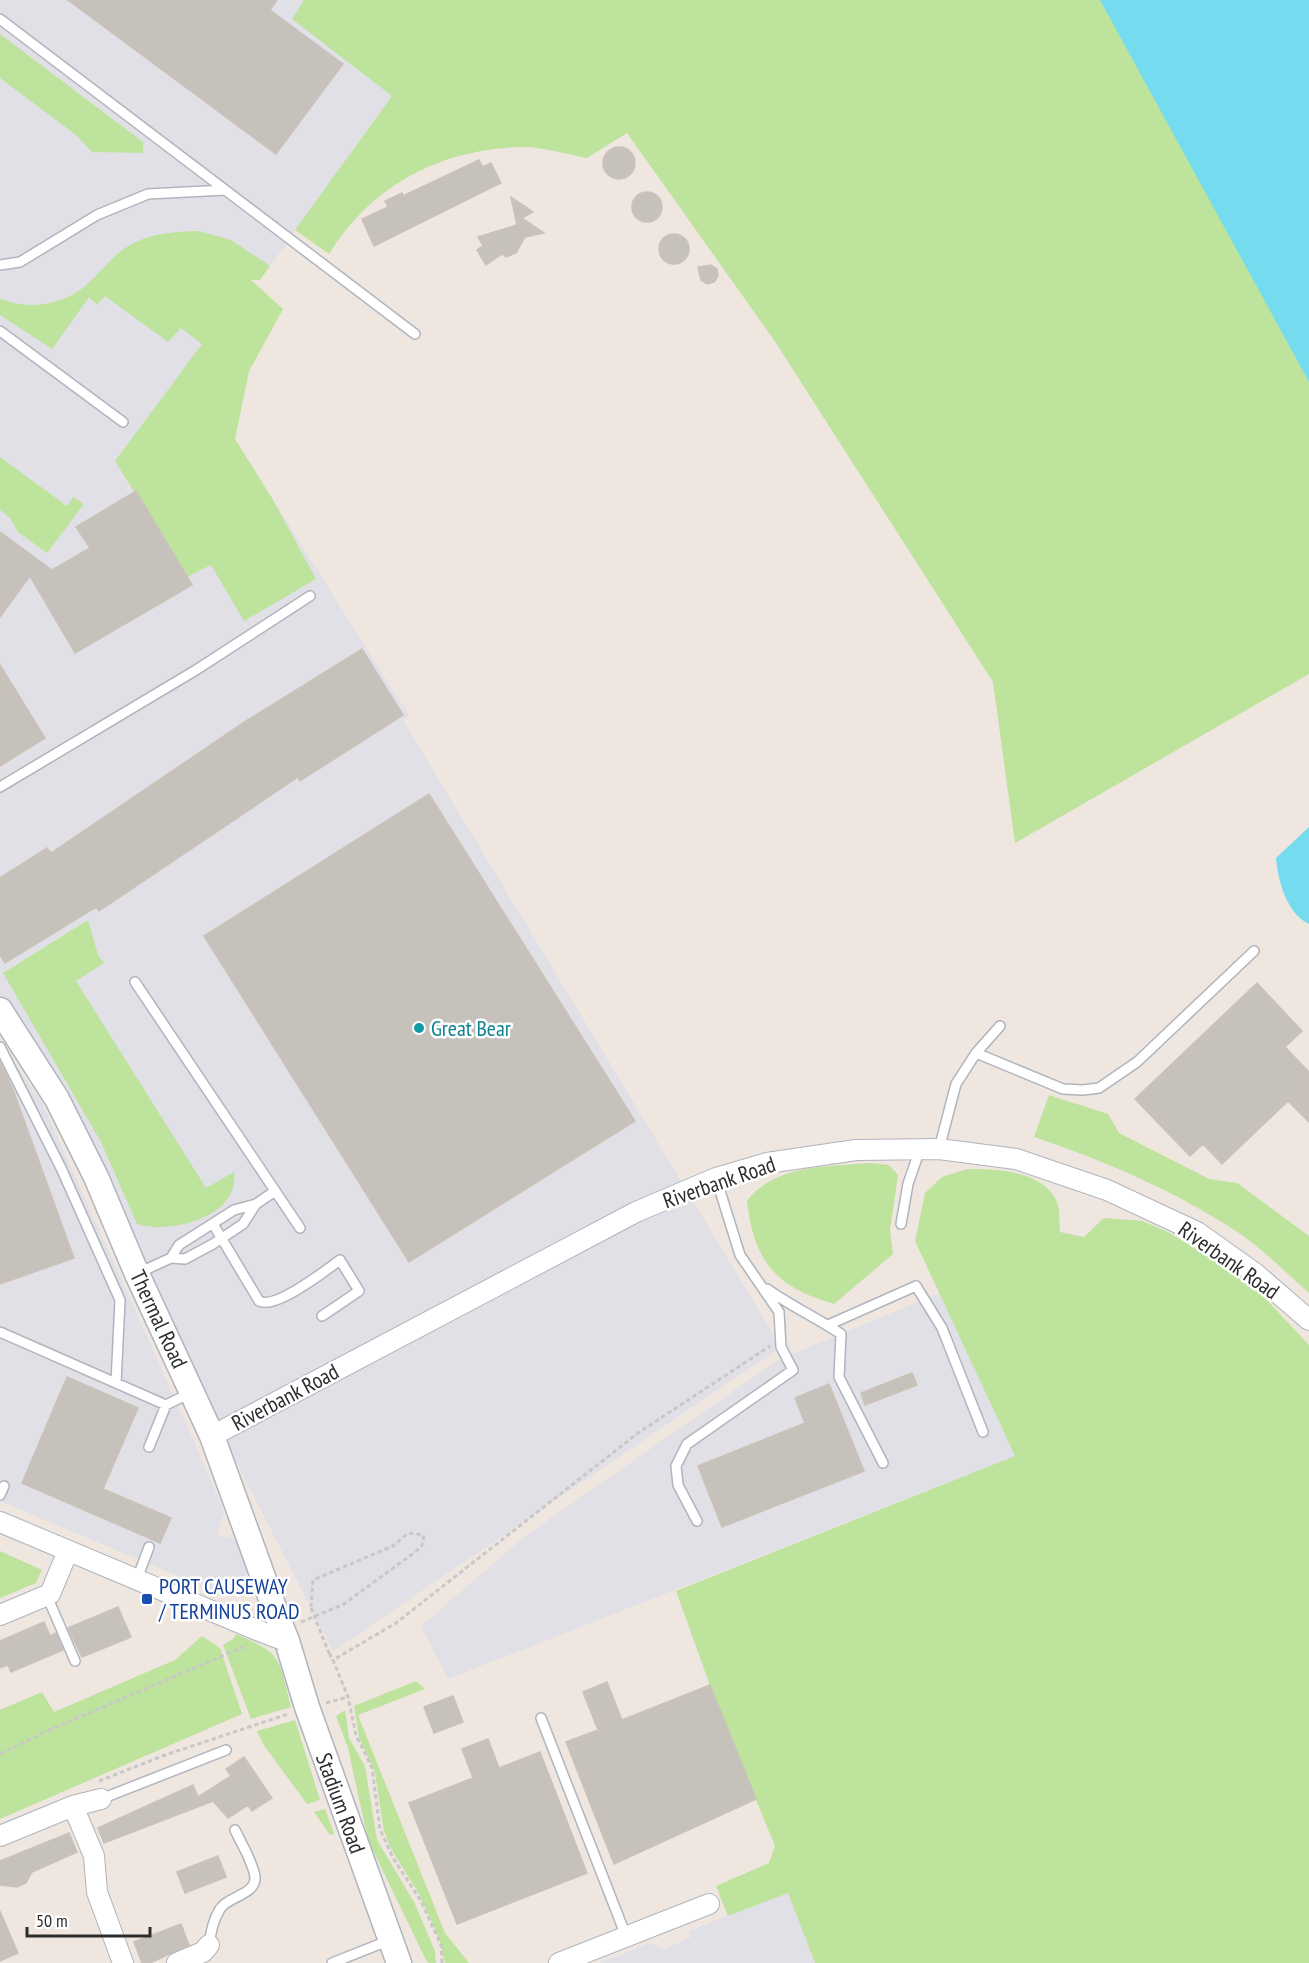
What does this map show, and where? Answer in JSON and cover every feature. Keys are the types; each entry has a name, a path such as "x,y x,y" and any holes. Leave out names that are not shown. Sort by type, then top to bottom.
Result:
{"street":[{"name":"Thermal Road","path":"0,1010 57,1099 96,1176 137,1274 212,1436 287,1633"},
{"name":"Riverbank Road","path":"212,1436 636,1212 716,1178 768,1162 856,1150 929,1149 1016,1159 1107,1190 1197,1232 1256,1274 1309,1320"},
{"path":"0,1522 137,1580 257,1636 287,1633"},
{"path":"0,1615 50,1594 68,1551"},
{"name":"Stadium Road","path":"287,1633 307,1707 399,1963"},
{"path":"0,1836 73,1806 100,1790"},
{"path":"73,1806 94,1856 98,1892 123,1963"},
{"path":"559,1963 709,1904"},
{"path":"177,1963 203,1952 209,1945"}],"lane":[{"path":"0,19 415,334"},
{"path":"0,265 20,262 97,215 148,194 225,190"},
{"path":"0,331 123,422"},
{"path":"0,787 196,670 310,596"},
{"path":"976,1053 1063,1089 1099,1088 1144,1057 1254,951"},
{"path":"135,982 300,1228"},
{"path":"901,1224 908,1184 929,1149 956,1083 976,1053 1000,1026"},
{"path":"0,1047 62,1168 120,1300 116,1383"},
{"path":"697,1521 678,1485 676,1467 687,1444 793,1370 781,1347 779,1312 740,1255 716,1178"},
{"path":"171,1258 179,1245 234,1210 256,1204 275,1191"},
{"path":"137,1274 171,1258 185,1259 222,1238 243,1224 256,1204"},
{"path":"213,1224 263,1303 276,1302 340,1260 359,1291 322,1316"},
{"path":"760,1284 796,1310 828,1325 841,1334 839,1377 883,1463"},
{"path":"828,1325 916,1286 942,1328 983,1432"},
{"path":"0,1332 166,1406"},
{"path":"148,1447 166,1406 192,1392"},
{"path":"137,1580 149,1547"},
{"path":"47,1596 75,1661"},
{"path":"541,1718 626,1936"},
{"path":"100,1790 226,1750"},
{"path":"209,1945 214,1921 220,1908 226,1901 247,1892 254,1884 255,1875 234,1830"},
{"path":"332,1963 390,1940"}],"path":[{"path":"333,1660 396,1623 638,1433 781,1339"},
{"path":"287,1633 344,1604 419,1549 424,1542 423,1535 408,1533 393,1546 313,1580 311,1608 329,1653 348,1697 356,1735 372,1768 380,1829 393,1858 421,1901 441,1945 442,1963"},
{"path":"0,1754 257,1636"},
{"path":"100,1790 165,1755 307,1707 348,1697"}],"shaded area":[{"path":"0,0 304,0 293,19 392,96 260,280 250,280 115,462 272,498 409,716 403,720 781,1347 333,1651 0,1000"},
{"path":"0,1041 42,1103 196,1446 224,1512 217,1534 235,1540 249,1572 218,1593 0,1501"},
{"path":"940,1293 1015,1456 448,1679 421,1626 528,1534 778,1360"},
{"path":"788,1892 815,1963 600,1963 649,1943 665,1949 691,1937 689,1931"}],"green space":[{"path":"304,0 1246,0 1235,243 1309,382 1309,674 1015,843 993,682 774,340 627,133 587,158 545,149 519,147 490,149 435,164 410,176 365,209 329,254 295,230 392,96 292,19"},
{"path":"0,34 143,142 143,153 92,152 76,135 0,78"},
{"path":"199,231 231,240 270,266 260,280 251,280 283,309 249,371 235,439 272,498 316,579 244,621 211,565 187,577 115,461 202,344 181,328 168,342 105,296 97,305 89,297 52,349 0,315 0,298 30,305 61,300 80,290 120,252 136,242 159,234"},
{"path":"0,457 67,506 73,497 84,504 47,553 18,532 10,518 0,510"},
{"path":"88,920 98,955 104,963 76,981 206,1188 234,1172 233,1188 226,1201 215,1211 200,1219 167,1227 137,1224 101,1142 3,973"},
{"path":"1049,1095 1108,1114 1119,1133 1209,1179 1237,1183 1309,1236 1309,1293 1255,1245 1188,1202 1087,1156 1034,1137"},
{"path":"870,1163 889,1165 898,1175 890,1230 893,1254 834,1304 796,1289 782,1280 771,1269 755,1240 747,1201 772,1180 787,1174 820,1167"},
{"path":"967,1169 1014,1173 1026,1176 1046,1187 1054,1196 1059,1209 1060,1232 1084,1237 1104,1218 1142,1221 1168,1232 1211,1258 1260,1293 1309,1345 1309,1963 815,1963 788,1893 728,1916 716,1886 769,1863 775,1846 716,1702 676,1591 1015,1456 915,1241 925,1193 942,1177"},
{"path":"0,1551 42,1570 36,1583 0,1598"},
{"path":"236,1634 263,1647 277,1660 291,1707 251,1719 223,1645 233,1639"},
{"path":"202,1636 220,1648 242,1714 0,1819 0,1710 42,1692 54,1712 175,1660"},
{"path":"416,1681 425,1689 358,1715 445,1933 469,1963 445,1963 439,1938 419,1894 391,1849 384,1831 375,1773 359,1737 354,1706"},
{"path":"345,1710 349,1738 365,1766 377,1840 414,1902 435,1951 436,1963 429,1963 426,1960 368,1840 348,1748 336,1716"},
{"path":"295,1720 320,1800 307,1804 263,1744 257,1731"},
{"path":"325,1809 334,1834 330,1835 314,1812"}],"water":[{"path":"1100,0 1309,0 1309,382"},
{"path":"1309,827 1309,924 1294,912 1289,904 1281,886 1276,858"}],"building":[{"path":"68,0 277,0 270,10 343,64 276,154"},
{"path":"619,147 631,151 635,163 631,175 619,179 607,175 603,163 607,151"},
{"path":"479,160 483,167 491,163 501,183 374,246 362,219 388,207 385,201 402,193 403,196"},
{"path":"647,192 658,196 662,207 658,218 647,222 636,218 632,207 636,196"},
{"path":"511,197 533,212 522,218 544,233 525,237 516,253 506,257 502,254 486,265 477,250 483,246 478,237 517,225"},
{"path":"674,234 680,235 688,243 688,255 680,263 674,264 668,263 660,255 659,249 660,243 668,235"},
{"path":"711,265 717,269 718,276 714,282 707,284 701,280 698,267"},
{"path":"136,491 192,585 75,653 30,576 0,617 0,532 52,570 90,548 76,527"},
{"path":"362,649 403,715 300,781 298,777 99,911 96,907 5,963 0,955 0,878 47,848 51,853 246,721"},
{"path":"0,665 45,738 0,766"},
{"name":"Great Bear","path":"429,794 635,1121 409,1262 204,936"},
{"path":"1257,983 1302,1031 1285,1047 1309,1072 1309,1122 1288,1101 1222,1164 1203,1144 1190,1156 1135,1099"},
{"path":"0,1062 12,1087 74,1258 0,1284"},
{"path":"912,1373 917,1385 865,1405 861,1393"},
{"path":"67,1377 138,1408 103,1489 171,1518 160,1543 22,1483"},
{"path":"829,1384 864,1471 722,1527 698,1466 805,1423 795,1398"},
{"path":"118,1607 131,1637 82,1657 68,1628"},
{"path":"44,1622 50,1636 56,1633 63,1650 11,1672 8,1665 0,1668 0,1641"},
{"path":"607,1682 622,1720 710,1685 756,1799 614,1864 566,1742 598,1730 583,1692"},
{"path":"453,1696 463,1722 434,1733 424,1707"},
{"path":"488,1739 499,1768 540,1752 587,1873 457,1924 409,1803 473,1778 462,1749"},
{"path":"244,1757 272,1798 252,1811 248,1805 228,1818 213,1801 104,1843 98,1828 193,1785 198,1797 231,1776 226,1769"},
{"path":"69,1833 77,1852 32,1872 26,1883 17,1887 0,1885 0,1861"},
{"path":"218,1856 226,1877 185,1893 177,1872"},
{"path":"0,1911 18,1953 0,1961"},
{"path":"181,1924 189,1945 150,1963 142,1963 134,1942"}],"place":[{"name":"Great Bear","path":"419,1028"},
{"name":"PORT CAUSEWAY / TERMINUS ROAD","path":"147,1599"}]}
